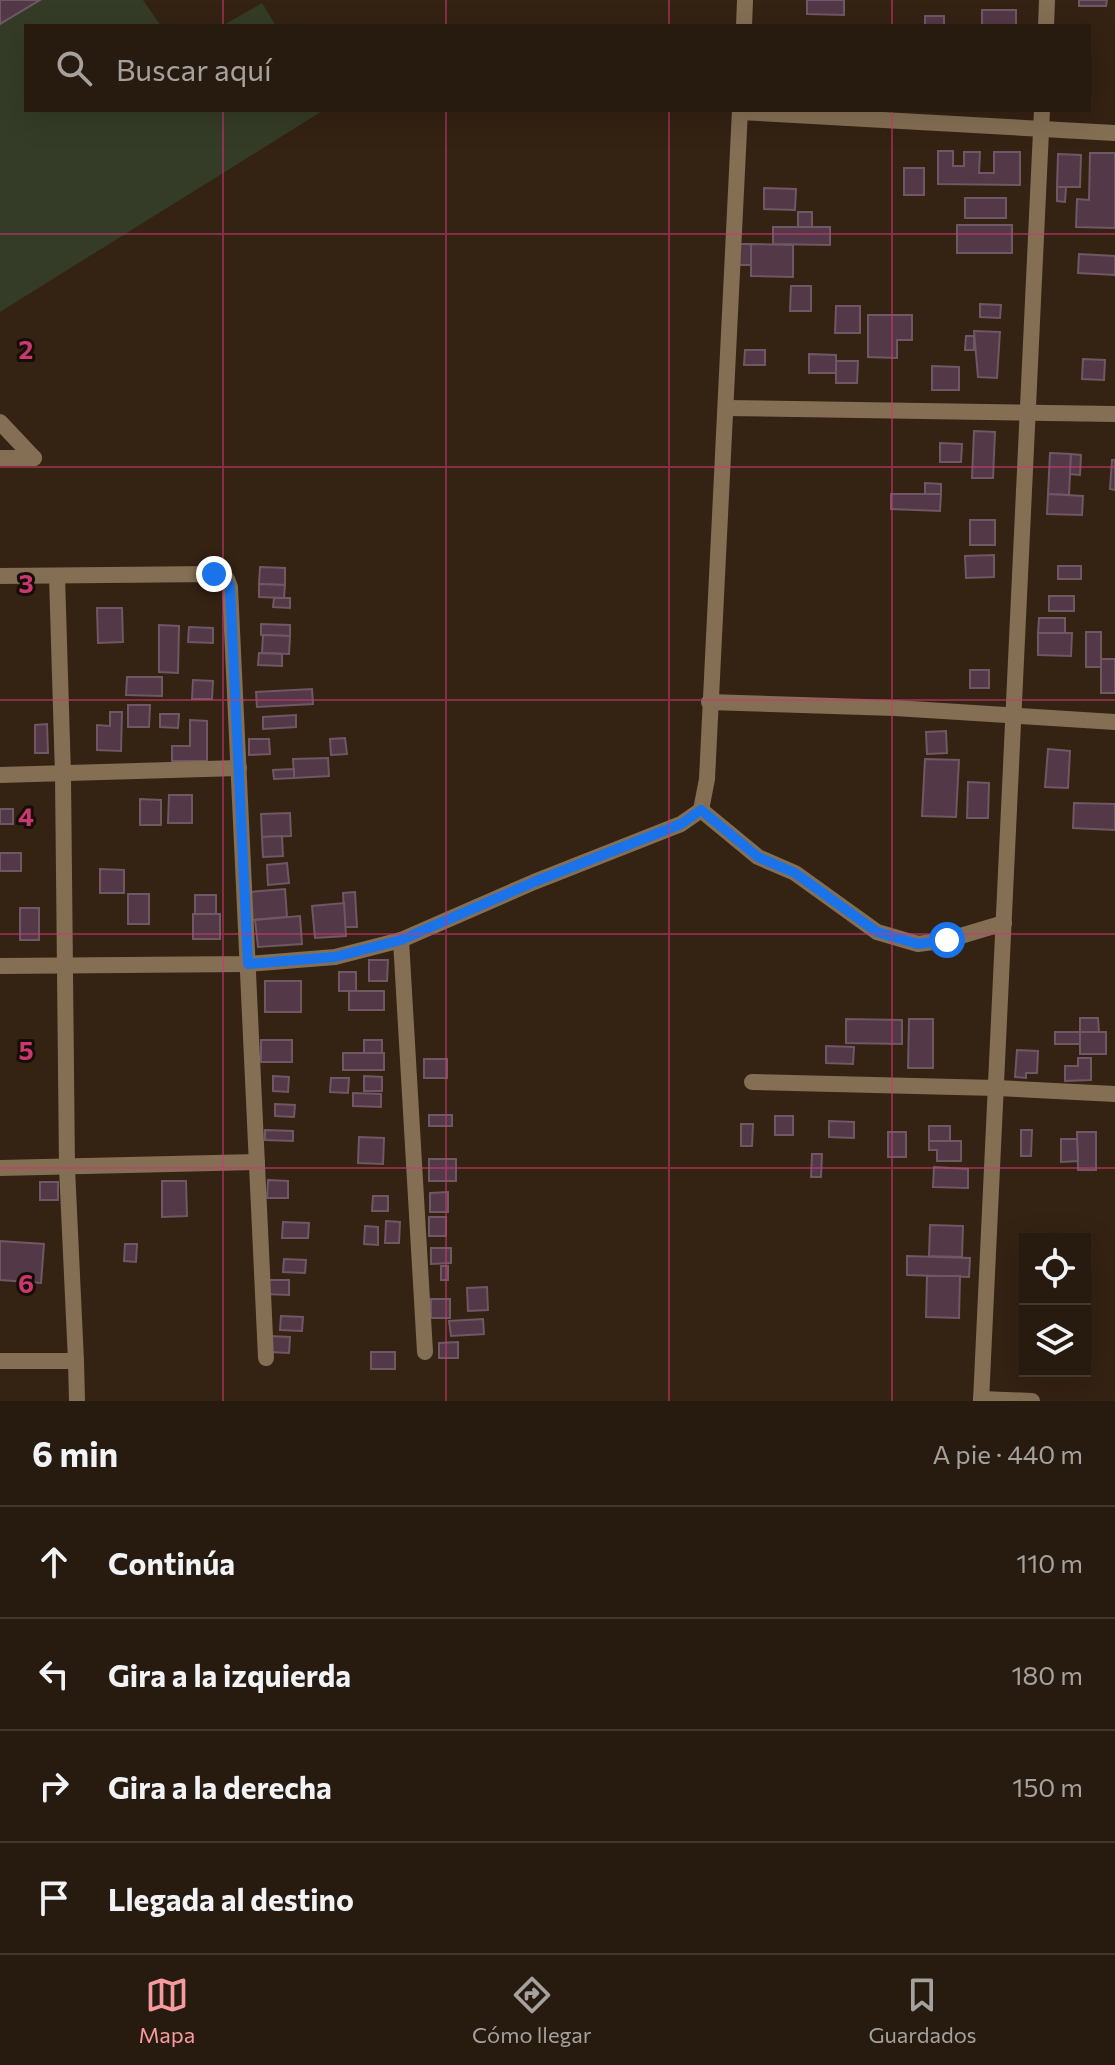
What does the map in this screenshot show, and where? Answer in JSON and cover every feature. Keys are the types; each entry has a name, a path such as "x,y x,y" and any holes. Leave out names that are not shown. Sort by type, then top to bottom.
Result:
{"street":[{"path":"744,24 745,0"},
{"path":"1046,24 1047,0"},
{"path":"0,966 248,964 335,957 401,940 534,882 681,824 701,810 707,779 740,112"},
{"path":"757,112 1115,133"},
{"path":"1032,1401 981,1400 1042,112"},
{"path":"726,408 1115,414"},
{"path":"0,422 34,458 0,458"},
{"path":"0,576 214,574 227,579 230,587 266,1358"},
{"path":"57,576 63,775 67,1168 77,1401"},
{"path":"709,702 895,708 1115,722"},
{"path":"0,775 239,768"},
{"path":"701,810 758,857 795,873 877,932 918,944 947,940 1004,923"},
{"path":"401,940 425,1352"},
{"path":"752,1082 1115,1094"},
{"path":"0,1168 257,1162"},
{"path":"0,1361 76,1361"}],"green space":[{"path":"40,0 143,0 160,24 24,24 24,112 321,112 0,312 0,24"},
{"path":"262,3 275,24 225,24"}],"building":[{"path":"0,0 40,0 0,24"},
{"path":"807,0 844,0 844,15 807,14"},
{"path":"1079,0 1107,0 1106,6 1079,6"},
{"path":"982,10 1016,10 1016,24 982,24"},
{"path":"925,16 944,16 944,24 925,24"},
{"path":"938,151 953,151 953,166 964,166 964,152 980,152 979,173 994,173 994,152 1020,152 1020,185 938,184"},
{"path":"1090,153 1115,153 1115,228 1076,227 1077,199 1089,200"},
{"path":"1058,154 1081,155 1080,187 1057,187"},
{"path":"904,168 924,168 924,195 904,195"},
{"path":"1057,187 1066,187 1065,202 1057,201"},
{"path":"764,188 796,189 795,210 764,209"},
{"path":"965,198 1006,198 1006,218 965,218"},
{"path":"798,212 812,212 812,227 798,227"},
{"path":"957,225 1012,225 1012,253 957,253"},
{"path":"773,227 830,227 830,245 773,244"},
{"path":"737,244 751,244 751,265 737,265"},
{"path":"751,244 793,245 793,277 751,276"},
{"path":"1079,254 1115,256 1115,275 1078,273"},
{"path":"791,286 811,286 811,311 790,311"},
{"path":"980,304 1001,305 1000,318 980,317"},
{"path":"836,306 860,306 860,333 835,333"},
{"path":"868,315 912,315 912,340 897,340 897,358 868,357"},
{"path":"974,331 1000,332 997,378 978,377"},
{"path":"966,336 974,336 974,350 965,350"},
{"path":"745,350 765,350 765,365 744,365"},
{"path":"809,354 836,355 836,373 809,373"},
{"path":"1083,359 1105,360 1104,380 1082,379"},
{"path":"836,361 858,361 857,383 836,383"},
{"path":"932,366 959,367 959,390 932,390"},
{"path":"974,431 995,432 993,478 972,478"},
{"path":"940,443 962,444 961,462 940,462"},
{"path":"1050,453 1071,454 1069,495 1048,494"},
{"path":"1071,454 1081,455 1080,475 1070,474"},
{"path":"1112,460 1115,460 1115,490 1110,489"},
{"path":"925,483 941,484 941,494 925,494"},
{"path":"891,494 941,494 940,511 891,509"},
{"path":"1048,494 1083,496 1082,515 1047,514"},
{"path":"970,520 995,520 995,545 970,545"},
{"path":"994,555 994,577 966,578 965,556"},
{"path":"1058,566 1081,566 1081,579 1058,579"},
{"path":"260,567 285,568 285,585 259,584"},
{"path":"259,584 285,585 284,598 259,597"},
{"path":"1049,596 1074,596 1074,611 1049,611"},
{"path":"274,598 290,598 290,608 273,607"},
{"path":"97,608 122,608 123,642 98,643"},
{"path":"1039,618 1065,618 1065,633 1038,633"},
{"path":"261,624 290,625 290,636 261,635"},
{"path":"159,625 179,626 178,673 159,672"},
{"path":"189,627 213,628 213,643 188,642"},
{"path":"1086,632 1101,632 1101,667 1086,667"},
{"path":"1038,633 1072,633 1071,656 1038,655"},
{"path":"263,635 290,636 289,654 262,653"},
{"path":"259,653 282,654 282,666 258,665"},
{"path":"1101,659 1115,659 1115,693 1101,693"},
{"path":"970,670 989,670 989,688 970,688"},
{"path":"127,677 162,677 162,696 126,695"},
{"path":"193,680 213,681 212,699 192,699"},
{"path":"312,689 313,704 257,707 256,692"},
{"path":"128,705 150,705 149,727 128,727"},
{"path":"110,712 122,712 121,751 97,750 97,725 110,726"},
{"path":"160,714 179,714 178,728 160,727"},
{"path":"296,715 296,727 263,729 263,717"},
{"path":"190,720 207,721 207,761 172,761 172,746 190,746"},
{"path":"47,724 48,753 35,753 35,725"},
{"path":"946,731 947,753 927,754 926,732"},
{"path":"345,738 347,754 331,755 330,739"},
{"path":"249,739 269,739 270,754 249,755"},
{"path":"1048,749 1070,751 1068,788 1045,787"},
{"path":"328,758 329,776 294,778 293,759"},
{"path":"925,759 959,760 956,817 922,816"},
{"path":"294,769 294,778 274,779 273,770"},
{"path":"968,782 989,783 988,818 967,818"},
{"path":"169,795 192,795 192,823 168,823"},
{"path":"140,799 161,800 161,825 140,825"},
{"path":"1074,803 1115,804 1115,830 1073,828"},
{"path":"0,809 13,809 13,824 0,824"},
{"path":"290,813 291,836 262,837 261,814"},
{"path":"282,836 283,856 263,857 262,837"},
{"path":"0,853 21,853 21,871 0,871"},
{"path":"287,863 289,883 268,885 267,865"},
{"path":"100,869 124,870 124,893 100,893"},
{"path":"285,889 287,917 252,920 249,892"},
{"path":"355,892 357,927 345,927 343,893"},
{"path":"128,894 149,894 149,924 128,924"},
{"path":"195,895 216,895 216,914 195,914"},
{"path":"344,903 346,936 315,938 312,906"},
{"path":"20,908 39,908 39,940 20,940"},
{"path":"193,914 220,914 220,939 193,939"},
{"path":"300,916 302,944 258,947 255,920"},
{"path":"369,960 388,960 387,981 369,981"},
{"path":"339,972 356,972 356,991 339,991"},
{"path":"265,981 301,981 301,1012 265,1012"},
{"path":"349,991 384,991 384,1010 349,1010"},
{"path":"1080,1018 1098,1018 1099,1032 1080,1032"},
{"path":"846,1019 902,1020 902,1044 846,1043"},
{"path":"909,1019 933,1019 933,1068 908,1068"},
{"path":"1055,1032 1080,1032 1080,1044 1055,1044"},
{"path":"1080,1032 1106,1032 1106,1054 1080,1054"},
{"path":"261,1040 292,1040 292,1062 261,1062"},
{"path":"364,1040 382,1040 382,1053 364,1053"},
{"path":"826,1046 854,1047 853,1064 826,1063"},
{"path":"1017,1050 1038,1051 1037,1073 1026,1073 1026,1078 1015,1077"},
{"path":"343,1053 384,1053 384,1070 343,1070"},
{"path":"1078,1058 1091,1058 1091,1080 1065,1081 1065,1066 1078,1066"},
{"path":"424,1059 447,1059 447,1078 424,1078"},
{"path":"273,1076 289,1077 288,1092 273,1091"},
{"path":"364,1076 382,1077 382,1091 364,1091"},
{"path":"331,1078 349,1078 348,1093 330,1092"},
{"path":"353,1093 381,1094 381,1107 353,1106"},
{"path":"275,1104 295,1105 294,1117 275,1116"},
{"path":"429,1115 452,1115 452,1126 429,1126"},
{"path":"775,1116 793,1116 793,1135 775,1135"},
{"path":"829,1121 854,1122 854,1138 829,1137"},
{"path":"741,1124 753,1124 752,1146 741,1146"},
{"path":"929,1126 950,1126 950,1141 929,1141"},
{"path":"265,1130 293,1131 293,1141 265,1140"},
{"path":"1021,1130 1032,1130 1031,1156 1021,1156"},
{"path":"888,1132 906,1132 906,1157 888,1157"},
{"path":"1077,1132 1096,1132 1096,1170 1078,1170"},
{"path":"359,1137 384,1138 383,1164 358,1163"},
{"path":"1061,1139 1077,1139 1078,1161 1061,1162"},
{"path":"929,1141 961,1141 961,1161 937,1161 937,1150 929,1150"},
{"path":"812,1154 822,1154 821,1177 811,1177"},
{"path":"429,1159 456,1159 456,1181 429,1181"},
{"path":"934,1167 968,1169 968,1188 933,1187"},
{"path":"268,1180 288,1181 288,1198 267,1198"},
{"path":"162,1181 186,1181 187,1216 162,1217"},
{"path":"40,1182 58,1182 58,1200 40,1200"},
{"path":"448,1192 448,1212 430,1212 430,1193"},
{"path":"373,1196 388,1196 388,1211 372,1211"},
{"path":"429,1217 446,1217 446,1236 429,1236"},
{"path":"386,1221 400,1222 399,1243 385,1243"},
{"path":"283,1222 309,1223 308,1238 282,1238"},
{"path":"930,1225 963,1226 962,1257 929,1256"},
{"path":"365,1226 378,1227 378,1245 364,1244"},
{"path":"0,1241 44,1244 41,1283 0,1280"},
{"path":"125,1244 137,1244 136,1262 124,1261"},
{"path":"431,1248 451,1248 451,1263 431,1264"},
{"path":"907,1256 970,1258 969,1277 907,1275"},
{"path":"284,1259 306,1260 305,1273 283,1272"},
{"path":"441,1266 448,1266 448,1280 441,1280"},
{"path":"927,1276 960,1276 959,1318 926,1317"},
{"path":"265,1280 289,1280 289,1295 265,1294"},
{"path":"487,1287 488,1310 468,1311 467,1288"},
{"path":"431,1299 450,1299 450,1318 431,1318"},
{"path":"281,1316 303,1317 302,1331 280,1330"},
{"path":"483,1319 484,1334 451,1336 449,1321"},
{"path":"269,1336 290,1337 289,1353 268,1352"},
{"path":"458,1342 458,1358 439,1358 439,1343"},
{"path":"371,1352 395,1352 395,1369 371,1369"}],"route":[{"path":"214,574 227,579 230,587 248,964 335,957 401,940 534,882 681,824 701,810 758,857 795,873 877,932 918,944 947,940"}]}
